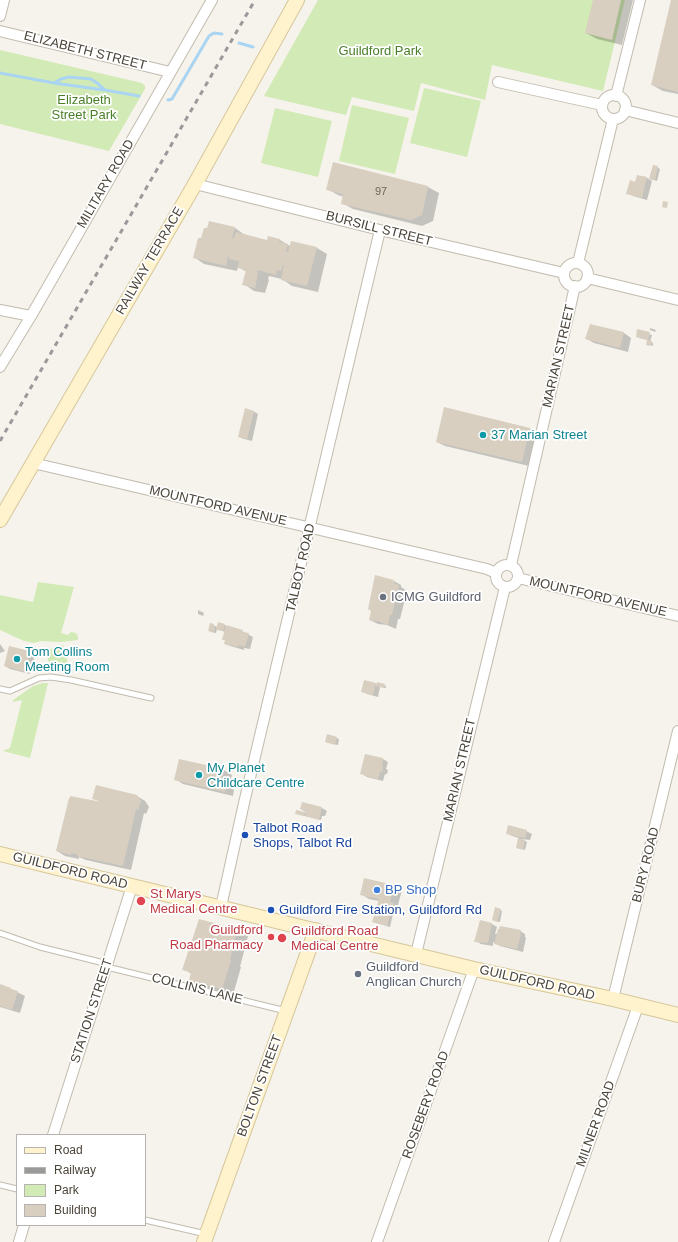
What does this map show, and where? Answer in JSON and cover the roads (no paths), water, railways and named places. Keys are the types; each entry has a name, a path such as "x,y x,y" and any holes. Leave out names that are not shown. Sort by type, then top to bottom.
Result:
{"street":[{"path":"0,16 4,0"},
{"name":"MILITARY ROAD","path":"0,367 31,316 212,0"},
{"name":"RAILWAY TERRACE","path":"0,520 195,184 297,0"},
{"path":"616,96 640,0"},
{"name":"ELIZABETH STREET","path":"0,31 170,72"},
{"path":"498,82 602,105"},
{"path":"609,96 616,96 622,98 624,101 625,110 619,118 612,119 606,116 602,109 602,105 609,96"},
{"path":"625,110 678,123"},
{"path":"578,263 612,119"},
{"name":"BURSILL STREET","path":"195,184 380,230 564,273"},
{"name":"TALBOT ROAD","path":"221,907 246,795 380,230"},
{"path":"578,263 586,268 588,275 584,284 574,286 565,280 564,273 568,266 578,263"},
{"path":"587,278 678,300"},
{"name":"MARIAN STREET","path":"510,565 574,286"},
{"path":"0,310 31,316"},
{"name":"MOUNTFORD AVENUE","path":"33,463 487,569 496,573"},
{"path":"503,565 510,565 518,572 518,578 512,586 505,587 501,586 497,580 496,573 503,565"},
{"name":"MOUNTFORD AVENUE","path":"518,578 678,616"},
{"name":"MARIAN STREET","path":"416,954 505,587"},
{"name":"BURY ROAD","path":"613,999 678,731"},
{"name":"GUILDFORD ROAD","path":"0,854 474,969 613,999 678,1015"},
{"name":"STATION STREET","path":"53,1134 132,886"},
{"name":"BOLTON STREET","path":"206,1238 316,930"},
{"name":"ROSEBERY ROAD","path":"377,1242 474,969"},
{"name":"MILNER ROAD","path":"554,1242 638,1006"},
{"path":"19,1242 24,1226"}],"lane":[{"path":"0,689 10,691 39,678 51,677 151,698"},
{"name":"COLLINS LANE","path":"0,933 40,947 287,1011"},
{"path":"0,1185 16,1189"},
{"path":"146,1220 206,1238"}],"waterway":[{"path":"168,100 172,99 209,36 214,33 222,34"},
{"path":"239,43 253,47"},
{"path":"0,73 54,83 69,77 91,79 105,90 139,96"},
{"path":"54,83 104,90"}],"railway":[{"path":"0,441 255,0"}],"place":[{"name":"37 Marian Street","path":"483,435"},
{"name":"ICMG Guildford","path":"383,597"},
{"name":"Tom Collins Meeting Room","path":"17,659"},
{"name":"My Planet Childcare Centre","path":"199,775"},
{"name":"Talbot Road Shops, Talbot Rd","path":"245,835"},
{"name":"BP Shop","path":"377,890"},
{"name":"St Marys Medical Centre","path":"141,901"},
{"name":"Guildford Fire Station, Guildford Rd","path":"271,910"},
{"name":"Guildford Road Pharmacy","path":"271,937"},
{"name":"Guildford Road Medical Centre","path":"282,938"},
{"name":"Guildford Anglican Church","path":"358,974"}],"park label":[{"name":"Guildford Park","path":"380,51"},
{"name":"Elizabeth Street Park","path":"84,108"}]}
